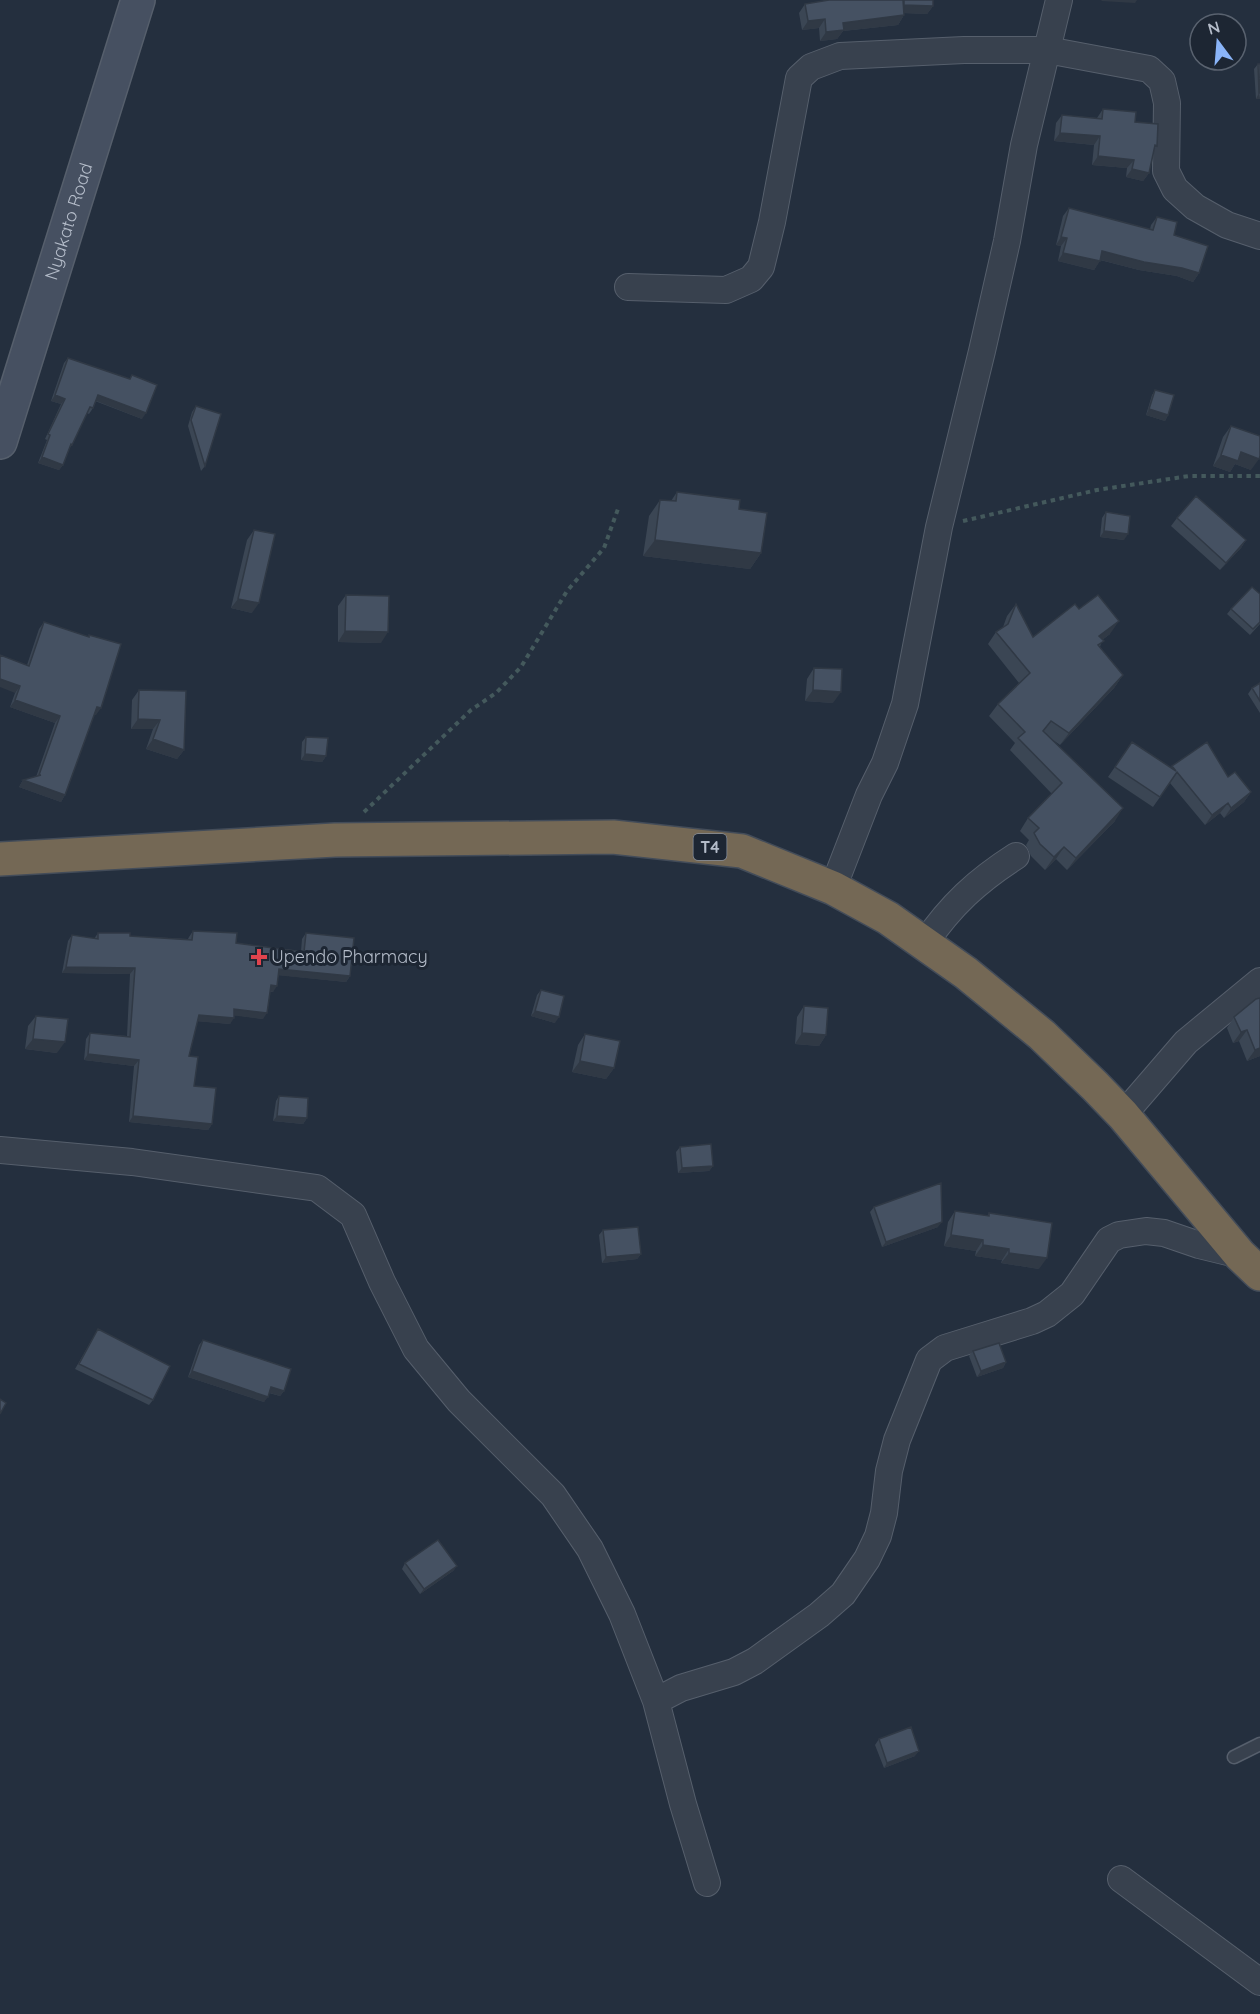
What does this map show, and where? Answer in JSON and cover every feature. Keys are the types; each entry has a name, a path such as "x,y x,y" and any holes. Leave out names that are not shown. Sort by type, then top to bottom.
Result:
{"highway":[{"name":"T4","path":"0,859 335,840 613,837 742,851 833,888 888,918 966,972 1042,1035 1123,1115 1250,1264"}],"street":[{"name":"Nyakato Road","path":"0,442 138,0"},
{"path":"833,888 869,795 885,763 905,704 939,527 1007,241 1024,146 1059,0"},
{"path":"628,287 726,290 752,279 761,267 799,78 811,67 840,56 964,50 1047,50 1149,69 1162,81 1167,103 1166,171 1175,189 1195,207 1227,225 1260,236"},
{"path":"925,943 961,897 988,874 1016,856"},
{"path":"1123,1115 1186,1042 1260,981"},
{"path":"0,1150 132,1162 317,1188 353,1215 382,1282 416,1349 459,1401 553,1495 590,1549 622,1614 656,1701 706,1883"},
{"path":"656,1701 681,1688 734,1672 755,1661 819,1615 843,1594 867,1559 878,1536 884,1512 889,1471 897,1440 929,1360 945,1348 1032,1321 1047,1314 1072,1294 1108,1240 1119,1235 1146,1231 1164,1233 1250,1264"},
{"path":"1121,1879 1260,1982"}],"lane":[{"path":"1234,1757 1260,1744"}],"path":[{"path":"939,527 1097,490 1189,476 1260,476"},
{"path":"335,840 471,710 496,693 521,667 567,591 604,548 619,506"}],"building":[{"path":"829,0 903,0 904,15 843,23 844,30 826,32 825,19 808,21 805,4"},
{"path":"904,0 933,0 933,6 904,5"},
{"path":"1258,64 1260,64 1260,93 1259,93"},
{"path":"1103,109 1136,112 1135,122 1158,124 1157,146 1155,145 1149,173 1132,169 1134,160 1098,156 1100,136 1060,133 1062,115 1102,119"},
{"path":"1069,208 1153,230 1157,217 1177,222 1174,235 1208,246 1199,273 1102,251 1100,261 1063,253 1067,238 1061,237"},
{"path":"68,358 130,379 132,375 157,385 146,413 98,395 93,408 90,407 71,444 63,465 42,457 50,435 48,434 65,399 55,395"},
{"path":"1155,390 1174,395 1168,415 1149,409"},
{"path":"196,406 221,414 205,466 191,420"},
{"path":"1231,426 1260,436 1259,459 1241,452 1238,461 1221,455"},
{"path":"677,492 740,500 739,509 767,513 761,553 655,540 660,500 676,501"},
{"path":"1196,496 1246,540 1226,563 1177,518"},
{"path":"1106,512 1130,516 1128,534 1104,531"},
{"path":"254,530 275,534 259,603 238,599"},
{"path":"1252,587 1260,594 1260,622 1253,629 1231,609"},
{"path":"346,595 389,596 388,632 345,631"},
{"path":"1098,595 1119,621 1099,636 1104,641 1098,645 1123,675 1069,733 1051,721 1043,731 1123,808 1076,858 1064,847 1054,857 1040,844 1034,833 1039,828 1028,818 1062,783 1018,738 1025,732 998,704 1030,673 996,632 1008,624 1016,604 1033,637 1075,604 1079,609"},
{"path":"44,622 89,637 89,635 121,644 101,708 97,707 65,795 23,780 41,775 39,775 60,716 15,700 20,686 0,679 0,655 29,666"},
{"path":"814,668 842,669 841,692 813,690"},
{"path":"1260,683 1260,701 1252,688"},
{"path":"139,690 186,691 184,750 153,739 160,720 138,719"},
{"path":"306,737 328,738 326,756 305,754"},
{"path":"1132,742 1176,771 1172,766 1207,742 1228,777 1235,772 1251,792 1231,808 1228,803 1212,815 1177,772 1160,797 1115,767"},
{"path":"193,931 237,933 236,943 304,952 306,933 354,938 350,976 279,969 277,986 271,985 267,1013 234,1009 234,1018 199,1015 189,1056 198,1057 194,1086 216,1088 212,1124 133,1116 139,1060 88,1054 90,1033 130,1037 135,968 66,967 72,935 98,939 98,933 130,933 130,936 192,940"},
{"path":"541,990 564,996 559,1017 535,1011"},
{"path":"1260,998 1260,1048 1255,1050 1247,1030 1241,1032 1234,1017"},
{"path":"804,1006 828,1008 826,1035 802,1033"},
{"path":"36,1016 68,1019 65,1042 33,1039"},
{"path":"585,1034 620,1041 614,1068 580,1061"},
{"path":"279,1096 308,1098 307,1118 277,1116"},
{"path":"711,1144 713,1166 682,1168 680,1147"},
{"path":"941,1183 942,1222 886,1242 874,1207"},
{"path":"955,1211 989,1216 989,1213 1052,1223 1047,1258 1009,1253 1009,1249 983,1245 983,1240 951,1235"},
{"path":"638,1227 641,1254 606,1257 603,1230"},
{"path":"98,1329 170,1366 153,1400 79,1364"},
{"path":"203,1340 291,1369 284,1391 271,1387 268,1397 192,1371"},
{"path":"999,1343 1006,1362 981,1371 973,1351"},
{"path":"0,1399 6,1403 0,1414"},
{"path":"438,1540 457,1566 424,1589 405,1563"},
{"path":"911,1727 919,1751 887,1763 879,1739"}],"place":[{"name":"Upendo Pharmacy","path":"259,957"}]}
